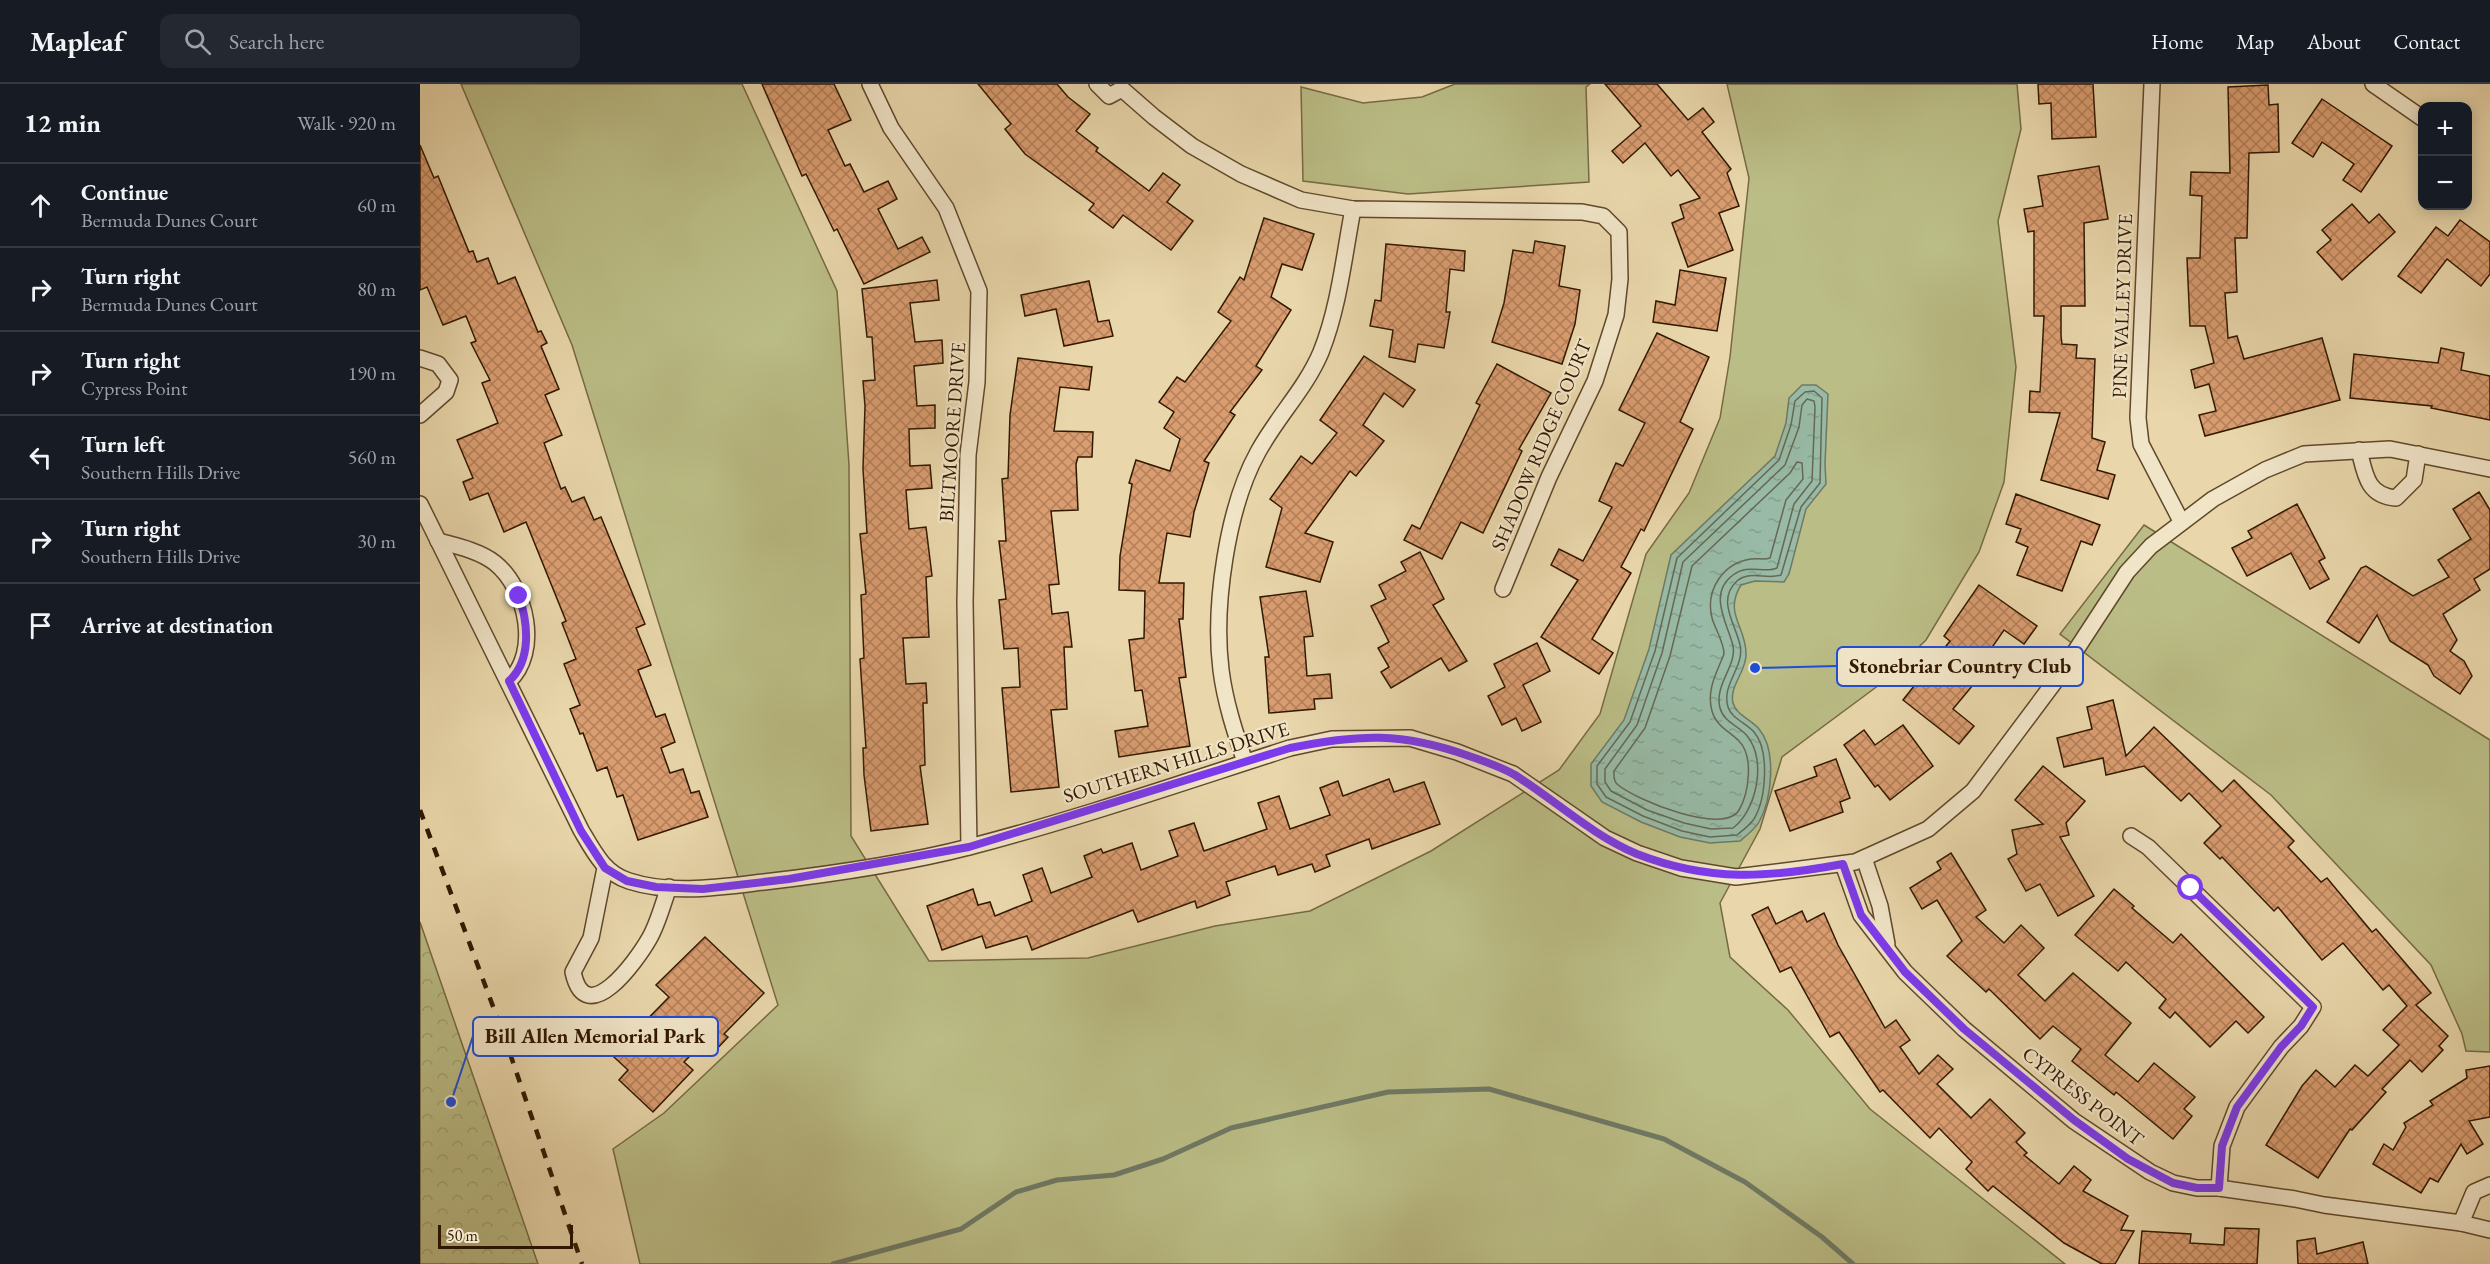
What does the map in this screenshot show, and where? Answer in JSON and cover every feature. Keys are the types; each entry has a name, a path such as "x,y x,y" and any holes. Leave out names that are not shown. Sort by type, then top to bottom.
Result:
{"street":[{"name":"BILTMOORE DRIVE","path":"870,84 891,128 946,208 979,291 977,382 968,454 965,602 969,847"},
{"name":"SHADOW RIDGE COURT","path":"1097,84 1108,96 1122,89 1192,146 1241,174 1302,200 1353,209 1582,212 1603,216 1619,232 1620,279 1614,324 1595,381 1549,477 1503,588"},
{"name":"PINE VALLEY DRIVE","path":"2152,84 2138,418 2141,444 2181,520"},
{"path":"2373,84 2418,115"},
{"path":"1245,762 1228,708 1221,668 1220,615 1224,560 1232,519 1256,454 1310,374 1321,352 1333,316 1353,209"},
{"path":"420,358 438,364 450,380 446,392 420,415"},
{"name":"SOUTHERN HILLS DRIVE","path":"420,504 581,831 605,868 627,881 656,887 703,889 789,879 969,847 1290,748 1332,739 1410,738 1457,752 1513,774 1605,838 1637,854 1681,868 1736,877 1843,864 1864,858 1928,829 1973,791 2059,676 2127,572 2151,546 2181,520 2265,470 2304,454 2390,449 2490,469"},
{"path":"2359,450 2366,480 2373,490 2384,497 2396,498 2414,480 2418,454"},
{"path":"438,541 475,553 496,564 519,596 525,621 525,648 518,673 509,681"},
{"path":"2131,836 2148,847 2313,1007 2301,1026 2281,1047 2237,1107 2222,1146 2219,1188"},
{"name":"CYPRESS POINT","path":"1864,858 1880,906 1888,946"},
{"name":"CYPRESS POINT","path":"1843,864 1861,915 1888,946 1905,972 1964,1029 2074,1120 2128,1159 2173,1183 2197,1188 2219,1188 2295,1198 2324,1205 2461,1223 2490,1230"},
{"path":"605,868 591,938 573,972 577,985 587,994 601,994 610,989 650,938 669,887"},
{"path":"2461,1223 2474,1192 2490,1185"}],"green space":[{"path":"461,84 742,84 837,291 849,465 851,836 929,961 1088,958 1215,926 1310,911 1431,851 1559,770 1600,714 1646,554 1689,493 1720,418 1730,357 1749,178 1727,84 2017,84 2021,129 1998,221 2016,367 2004,482 1979,552 1926,640 1879,685 1782,757 1760,829 1720,903 1730,957 1788,1010 1870,1109 2065,1264 640,1264 613,1149 664,1113 778,1005 572,345"},
{"path":"1455,84 1590,84 1586,87 1589,182 1408,194 1303,181 1301,87 1363,103 1422,97"},
{"path":"2144,525 2490,740 2490,1052 2466,1051 2462,1034 2431,965 2271,795 2060,634"},
{"path":"420,922 538,1264 420,1264"}],"water":[{"path":"1802,385 1816,385 1828,394 1826,484 1806,509 1789,574 1784,582 1755,581 1741,585 1734,604 1746,655 1733,691 1733,703 1737,711 1756,726 1765,738 1771,775 1767,801 1757,825 1740,841 1710,843 1680,837 1641,822 1602,802 1591,786 1591,764 1624,720 1649,649 1671,555 1775,456 1786,423 1789,398"}],"building":[{"path":"762,84 834,84 851,120 828,130 845,166 850,164 864,192 888,181 897,199 878,209 898,249 922,237 930,252 864,284 837,229 834,231 806,174 802,176"},
{"path":"978,84 1057,84 1068,97 1090,114 1076,131 1098,148 1096,151 1149,191 1163,173 1180,185 1167,202 1193,221 1171,250 1123,215 1113,228 1089,210 1094,204 1025,154 1005,129 1011,124"},
{"path":"1605,84 1657,84 1688,120 1703,108 1714,122 1702,132 1731,169 1727,173 1739,206 1719,213 1733,250 1688,267 1672,223 1684,218 1680,205 1700,198 1678,170 1671,176 1645,143 1623,163 1612,151 1641,126"},
{"path":"2038,84 2093,84 2096,137 2052,139 2051,103 2039,104"},
{"path":"2268,85 2269,105 2278,104 2279,152 2249,153 2247,238 2235,238 2237,292 2225,293 2228,338 2237,336 2244,359 2322,338 2340,400 2205,436 2199,415 2216,411 2209,384 2195,388 2191,370 2214,363 2205,326 2190,326 2187,258 2200,258 2202,196 2190,195 2191,172 2230,173 2228,87"},
{"path":"2322,99 2392,146 2361,192 2343,180 2354,164 2322,142 2313,157 2292,143"},
{"path":"420,145 434,178 438,176 469,252 473,251 477,262 488,258 498,284 515,277 538,332 541,331 547,343 541,346 559,389 545,395 562,435 544,443 561,489 565,487 572,502 584,497 594,520 601,517 645,624 636,628 651,665 638,670 656,717 665,714 675,742 661,748 670,773 683,769 691,793 699,791 708,817 638,840 623,795 617,797 607,767 597,771 583,733 580,734 570,709 580,705 564,664 576,659 562,623 566,621 526,522 504,532 488,493 470,500 463,482 473,478 457,440 498,423 482,383 490,380 471,343 476,341 466,316 443,325 427,287 420,290"},
{"path":"2099,166 2108,219 2084,223 2085,306 2061,306 2061,336 2062,344 2077,345 2076,358 2095,359 2092,438 2105,442 2097,470 2115,475 2108,499 2041,480 2060,413 2029,412 2030,391 2040,392 2044,316 2034,316 2034,231 2028,232 2024,209 2043,206 2038,176"},
{"path":"2352,204 2369,223 2379,214 2395,232 2342,280 2317,252 2331,240 2322,230"},
{"path":"1264,218 1314,234 1302,270 1282,264 1271,297 1291,310 1256,366 1262,370 1230,412 1235,415 1204,461 1209,463 1194,512 1190,537 1167,533 1159,583 1184,583 1183,619 1179,619 1186,677 1179,678 1190,746 1119,757 1115,731 1148,726 1142,690 1135,691 1129,640 1144,638 1145,591 1119,590 1120,556 1132,484 1129,483 1136,460 1170,471 1180,439 1164,428 1174,412 1159,402 1177,377 1185,382 1231,321 1218,312 1240,277 1244,280"},
{"path":"2460,220 2490,242 2490,274 2481,286 2447,259 2421,293 2398,276 2436,227 2448,236"},
{"path":"1535,241 1565,246 1559,286 1580,290 1575,324 1562,364 1492,342 1504,303 1513,250 1533,253"},
{"path":"1386,244 1465,251 1464,271 1450,269 1446,312 1450,312 1444,348 1418,344 1415,362 1389,357 1393,330 1370,326 1375,300 1381,301"},
{"path":"1680,270 1726,278 1717,331 1653,322 1656,301 1675,305"},
{"path":"937,280 939,300 910,303 915,342 942,340 943,363 914,366 917,406 935,405 935,428 909,429 910,466 930,465 932,488 906,490 909,529 926,527 932,576 926,577 929,637 903,638 906,684 926,683 927,703 923,703 925,765 920,766 928,824 871,831 863,748 866,748 860,659 864,658 861,595 866,594 860,534 867,533 863,469 865,406 863,381 875,380 872,337 867,337 862,289"},
{"path":"1089,281 1098,322 1109,320 1113,336 1064,346 1056,309 1025,316 1021,295"},
{"path":"1657,333 1709,357 1680,422 1693,429 1644,531 1641,529 1621,567 1631,573 1592,639 1613,653 1599,674 1541,637 1578,580 1551,565 1559,549 1583,561 1612,507 1599,501 1616,463 1623,466 1645,423 1619,410"},
{"path":"2441,348 2464,353 2461,370 2490,376 2490,420 2431,408 2432,406 2350,398 2354,354 2438,363"},
{"path":"1364,356 1415,390 1403,407 1384,393 1363,425 1384,441 1356,476 1350,471 1305,533 1333,542 1320,582 1266,567 1282,508 1270,499 1301,456 1312,464 1337,433 1320,420"},
{"path":"1018,358 1092,367 1089,390 1060,387 1054,431 1093,432 1092,457 1078,457 1076,464 1078,510 1051,511 1059,584 1049,585 1052,614 1068,612 1072,647 1064,647 1067,709 1051,710 1059,787 1011,792 1002,688 1020,687 1018,648 1004,649 999,600 1006,599 999,541 1006,541 1002,479 1008,478 1010,415"},
{"path":"1497,364 1551,393 1519,449 1522,451 1483,533 1461,522 1442,559 1404,540 1412,525 1420,529 1480,405 1476,403"},
{"path":"2479,492 2490,510 2490,569 2474,579 2480,590 2443,614 2457,640 2450,651 2464,661 2472,676 2460,694 2434,676 2428,665 2390,641 2377,615 2359,643 2327,622 2361,568 2366,566 2413,596 2449,577 2438,560 2471,539 2453,509"},
{"path":"2016,494 2100,525 2092,545 2081,541 2062,591 2017,575 2028,547 2016,542 2021,529 2006,524"},
{"path":"2297,504 2325,558 2319,561 2329,579 2310,589 2291,553 2247,576 2232,548 2252,538 2248,531"},
{"path":"1420,552 1444,599 1433,605 1467,661 1449,671 1441,658 1391,688 1381,672 1389,667 1378,648 1389,642 1371,606 1386,599 1379,585 1406,571 1401,562"},
{"path":"1979,585 2037,626 2024,644 2004,630 1968,682 1973,685 1953,709 1974,726 1959,744 1903,700 1950,641 1944,636"},
{"path":"1306,591 1313,636 1304,637 1307,676 1330,674 1332,698 1314,699 1315,709 1269,713 1265,657 1269,657 1260,597"},
{"path":"1537,643 1550,671 1523,685 1541,722 1522,731 1516,718 1502,725 1488,696 1505,687 1494,664"},
{"path":"2113,700 2126,756 2154,727 2222,792 2234,780 2294,841 2288,847 2321,882 2327,878 2372,932 2376,929 2431,993 2416,1005 2448,1036 2439,1046 2443,1050 2422,1072 2410,1060 2382,1089 2386,1092 2352,1130 2350,1129 2318,1178 2266,1145 2302,1086 2316,1070 2335,1087 2355,1065 2368,1076 2399,1045 2383,1030 2407,1006 2389,985 2383,990 2343,943 2322,960 2278,907 2274,911 2222,857 2220,859 2204,843 2221,826 2189,793 2181,801 2144,766 2106,775 2103,758 2064,767 2057,738 2092,729 2087,707"},
{"path":"1903,725 1933,766 1890,800 1878,785 1875,787 1844,745 1864,730 1875,745"},
{"path":"1836,759 1850,798 1840,802 1843,812 1790,831 1775,791 1817,776 1814,767"},
{"path":"2043,766 2085,801 2066,823 2069,835 2060,837 2094,896 2058,916 2040,884 2026,891 2008,859 2017,854 2012,830 2043,824 2015,800"},
{"path":"1389,779 1394,792 1424,782 1440,824 1372,849 1369,839 1326,855 1330,866 1315,872 1312,864 1278,875 1275,866 1226,882 1230,895 1197,908 1195,901 1138,922 1133,910 1032,950 1027,936 986,948 982,936 942,950 927,906 973,889 978,905 990,902 995,916 1032,901 1023,875 1042,868 1051,893 1092,877 1084,856 1101,849 1103,853 1132,843 1141,870 1178,856 1169,831 1194,823 1204,851 1267,829 1258,803 1279,796 1290,829 1330,815 1320,788 1338,781 1343,796"},
{"path":"1951,853 1986,910 1976,917 2004,943 2021,925 2044,948 2018,975 2045,1001 2073,973 2131,1023 2105,1055 2138,1082 2154,1063 2195,1097 2184,1109 2192,1116 2173,1139 2116,1092 2114,1095 2072,1061 2081,1049 2053,1026 2040,1039 1989,989 1986,992 1947,956 1962,941 1937,900 1922,909 1910,888 1941,869 1937,862"},
{"path":"2114,889 2134,906 2132,908 2173,943 2181,934 2264,1017 2248,1033 2236,1021 2210,1047 2175,1012 2170,1018 2159,1008 2166,999 2126,962 2118,971 2075,935"},
{"path":"1768,907 1776,924 1802,911 1807,922 1824,913 1838,945 1885,1028 1896,1020 1910,1040 1900,1047 1919,1074 1938,1055 1953,1069 1937,1084 1971,1118 1990,1099 2025,1133 2016,1142 2027,1153 2024,1155 2059,1184 2074,1166 2091,1180 2083,1191 2128,1216 2121,1230 2134,1231 2115,1264 2102,1264 2064,1243 1993,1186 1988,1191 1966,1169 1972,1162 1939,1128 1930,1138 1883,1090 1880,1092 1839,1032 1830,1037 1791,967 1780,972 1752,915"},
{"path":"705,937 764,993 724,1034 728,1037 713,1053 703,1043 684,1062 693,1070 653,1112 619,1080 628,1070 602,1046 614,1033 625,1042 669,997 656,985"},
{"path":"2490,1066 2490,1117 2469,1121 2483,1144 2467,1154 2461,1144 2438,1182 2430,1178 2421,1193 2373,1164 2384,1144 2393,1150 2406,1127 2404,1123 2433,1105 2430,1101 2467,1078 2466,1070"},
{"path":"2225,1228 2259,1229 2257,1264 2139,1264 2142,1231 2191,1234 2190,1243 2224,1245"},
{"path":"2315,1238 2317,1254 2363,1242 2368,1264 2298,1264 2297,1241"}],"waterway":[{"path":"833,1264 961,1229 1016,1192 1057,1180 1114,1175 1163,1159 1231,1128 1388,1092 1489,1089 1664,1139 1745,1182 1822,1237 1853,1264"}],"railway":[{"path":"420,810 504,1036 582,1264"}],"place":[{"name":"Stonebriar Country Club","path":"1755,668"},
{"name":"Bill Allen Memorial Park","path":"451,1102"}],"route":[{"path":"519,596 525,621 525,648 518,673 509,681 581,831 605,868 627,881 656,887 703,889 874,866 969,847 1173,786 1290,748 1332,739 1410,738 1487,762 1513,774 1605,838 1637,854 1681,868 1736,877 1843,864 1861,915 1888,946 1905,972 1964,1029 2074,1120 2128,1159 2173,1183 2197,1188 2219,1188 2222,1146 2237,1107 2251,1085 2301,1026 2313,1007 2191,888"}]}
